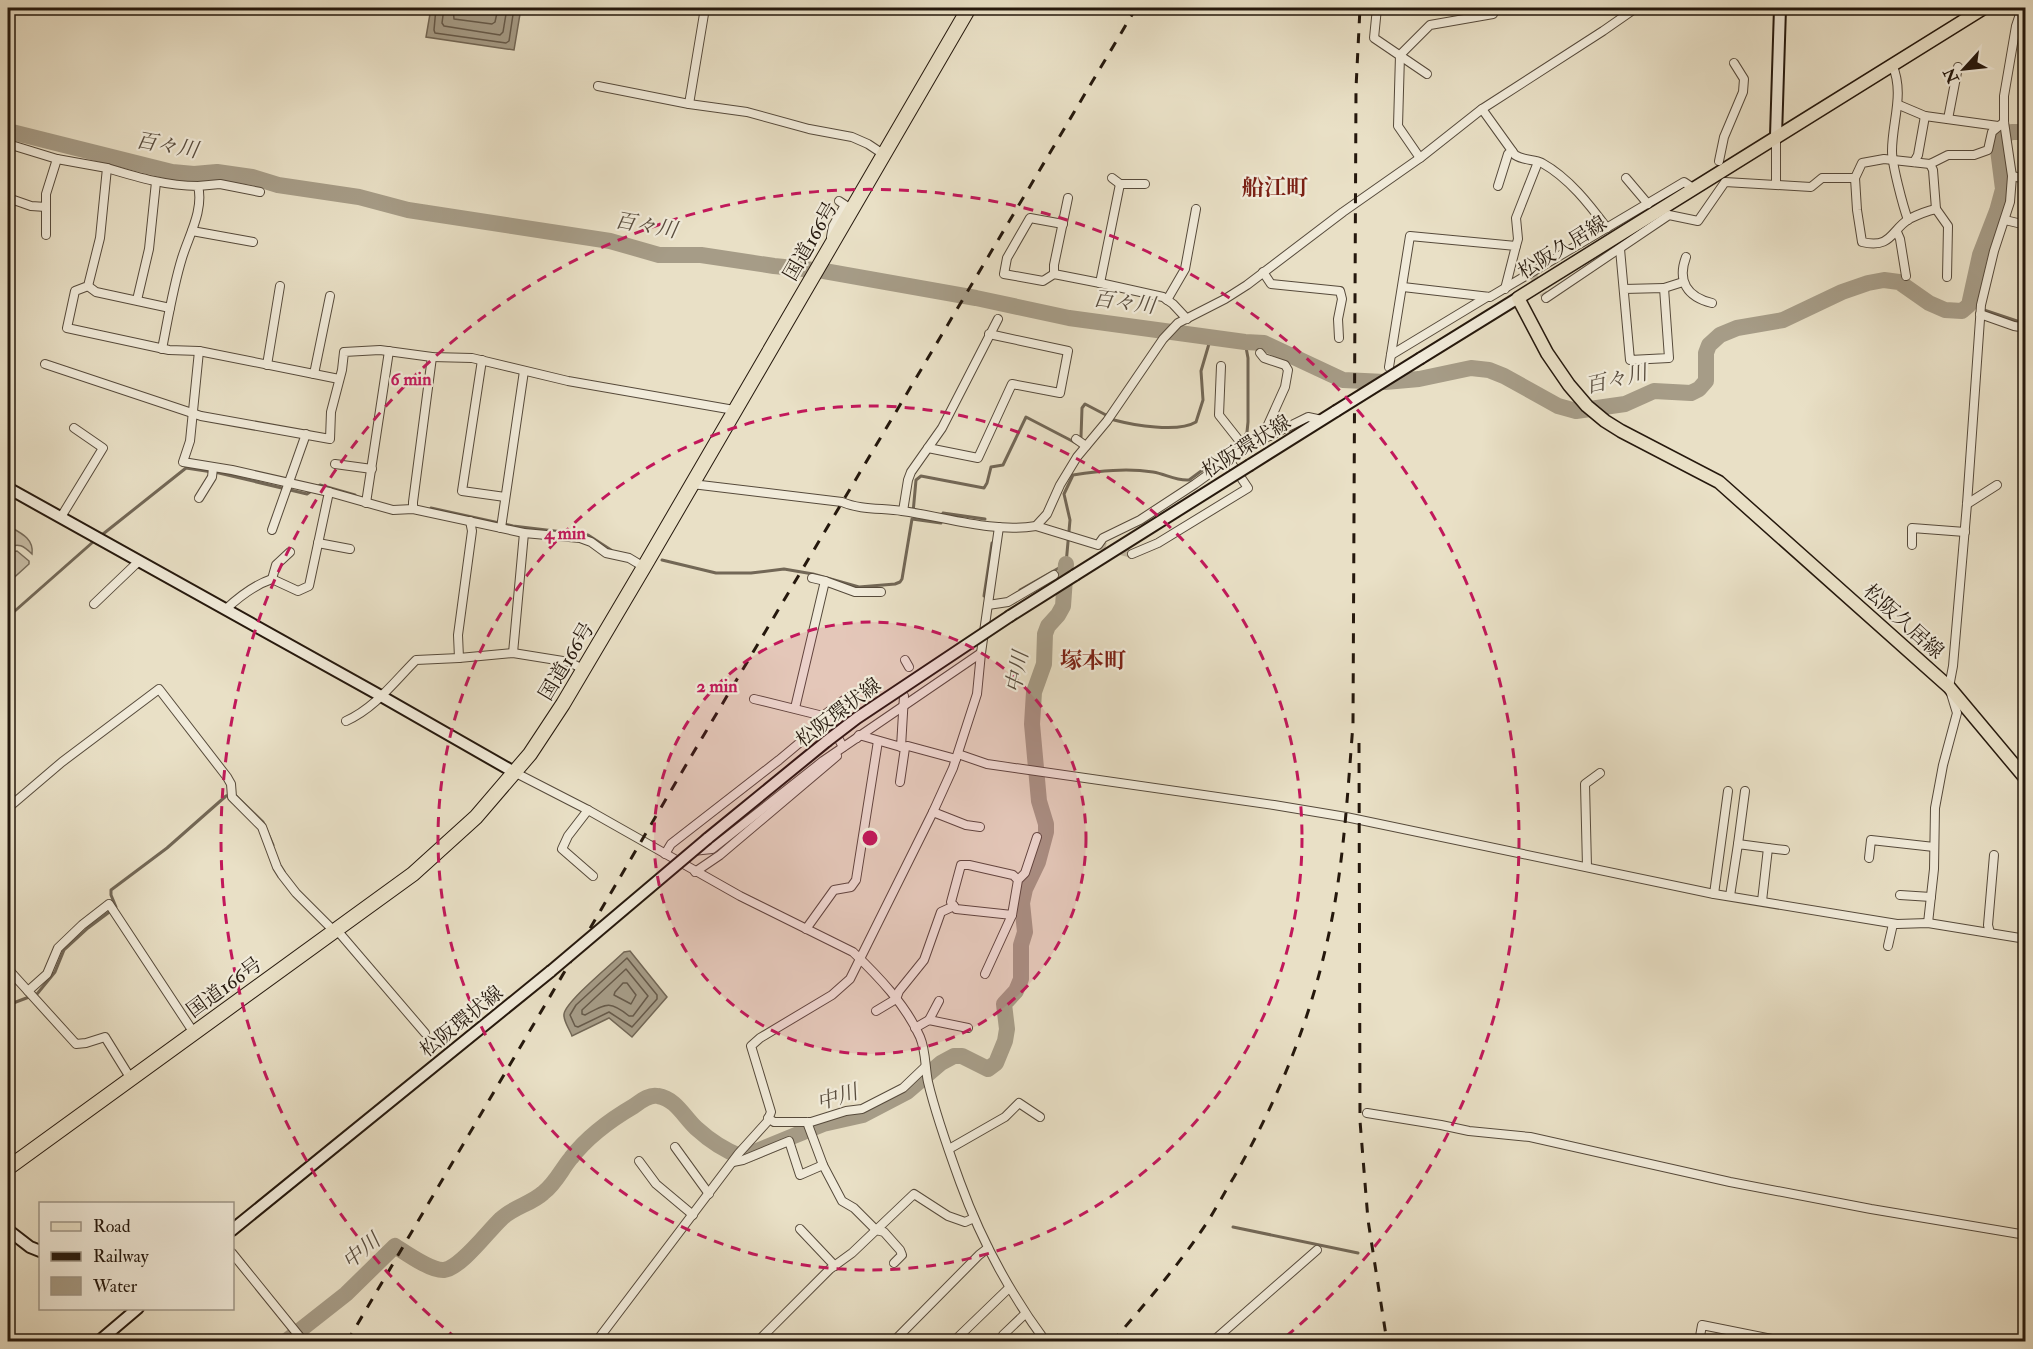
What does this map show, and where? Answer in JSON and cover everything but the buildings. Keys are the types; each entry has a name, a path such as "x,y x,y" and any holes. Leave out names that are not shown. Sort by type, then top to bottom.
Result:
{"highway":[{"name":"国道166号","path":"8,1168 413,874 476,817 530,754 548,729 644,567 969,8"}],"main road":[{"path":"1776,136 1780,8"},
{"name":"松阪久居線","path":"1984,8 1518,298 1547,353 1587,406 1605,421 1653,450 1719,482 1949,687 2025,779"},
{"name":"松阪環状線","path":"234,1228 551,971 856,717 1011,616 1518,298"},
{"path":"8,488 514,772"},
{"path":"8,1230 30,1247 39,1251"},
{"path":"98,1341 136,1310"}],"street":[{"path":"689,104 705,8"},
{"path":"1377,8 1374,38 1427,74"},
{"path":"1420,158 1398,126 1400,55 1430,25 1493,14 1492,8"},
{"path":"1036,526 1043,520 1081,442 1107,421 1163,339 1176,326 1225,299 1420,158 1482,110 1636,8"},
{"path":"1928,923 1935,808 1943,765 1957,713 1949,687 1953,666 1965,532 1981,311 1994,251 2010,202 2012,176 2007,140 2002,124 2006,80 2016,26 2022,8"},
{"path":"1719,161 1724,137 1745,85 1734,63"},
{"path":"1892,64 1898,77 1899,105 1892,153 1908,220"},
{"path":"1948,119 1958,67"},
{"path":"598,86 689,104 747,112 809,129 852,137 883,154"},
{"path":"1899,105 1925,116 2002,124"},
{"path":"1482,110 1512,150 1522,159 1538,162 1578,193 1606,228"},
{"path":"1914,162 1918,155 1925,116"},
{"path":"1936,209 1908,220 1887,241 1862,242 1855,178 1862,163 1884,159 1930,164 1948,156 1982,154 1988,150 1992,132 2002,124"},
{"path":"1776,136 1776,184"},
{"path":"8,144 57,159 107,168 156,182 181,186 220,184 260,192"},
{"path":"1498,186 1508,154 1512,150"},
{"path":"46,235 46,194 57,159"},
{"path":"1505,289 1518,239 1516,218 1538,162"},
{"path":"1930,164 1933,170 1936,209 1948,226 1947,277"},
{"path":"88,286 100,238 107,168"},
{"path":"2012,176 2025,179"},
{"path":"1112,178 1120,184 1145,184"},
{"path":"1626,178 1648,204"},
{"path":"1546,298 1669,215 1698,221 1725,182 1810,188 1822,178 1855,178"},
{"path":"136,300 148,249 156,182"},
{"path":"1391,355 1684,182 1693,188"},
{"path":"1100,283 1120,184"},
{"path":"162,349 182,258 192,231 200,196 198,186"},
{"path":"8,198 38,207 46,207"},
{"path":"1054,274 1068,198"},
{"path":"830,248 833,226 845,205 839,201"},
{"path":"1167,300 1185,269 1196,209"},
{"path":"1063,224 1030,218 1007,258 1004,274 1042,281 1054,274 1154,294 1167,300 1186,319"},
{"path":"2005,220 2025,225"},
{"path":"192,231 253,242"},
{"path":"1897,232 1906,276"},
{"path":"1389,367 1410,236 1516,246"},
{"path":"1620,249 1630,360 1669,358 1664,288"},
{"path":"1686,257 1683,282 1690,293 1712,303"},
{"path":"1263,272 1271,284 1340,291 1342,299 1338,319 1339,338"},
{"path":"1624,289 1664,288 1683,282"},
{"path":"88,286 96,292 170,308"},
{"path":"88,286 75,291 67,328 162,349 199,351 339,379"},
{"path":"267,364 280,286"},
{"path":"1403,287 1488,297"},
{"path":"314,374 330,296"},
{"path":"1981,311 2014,326 2025,328"},
{"path":"910,512 908,480 942,428 998,319"},
{"path":"928,448 978,458 1012,384 1060,393 1068,351 989,334"},
{"path":"45,364 193,414 330,439 331,412 344,352 353,350 482,360 568,381 734,410"},
{"path":"199,351 190,441 183,462 213,471 232,470 288,487 328,492 393,510 413,509 470,521 501,524 524,533 580,538 591,542 606,553 629,558 644,567"},
{"path":"366,503 389,351"},
{"path":"1260,354 1264,358 1285,365 1288,370 1285,387 1267,427 1269,436"},
{"path":"413,509 412,502 432,357"},
{"path":"482,360 462,491 505,497"},
{"path":"1221,366 1219,415 1244,447"},
{"path":"501,524 524,370"},
{"path":"692,484 910,512 999,527 1036,526 1098,545 1103,538 1140,520 1244,447 1308,417 1322,420"},
{"path":"61,518 103,448 74,428"},
{"path":"272,530 306,434"},
{"path":"1132,554 1158,543 1248,488 1228,460"},
{"path":"335,464 372,469"},
{"path":"199,498 213,471"},
{"path":"1967,504 1997,485"},
{"path":"226,609 241,596 272,579 298,591 309,586 328,492"},
{"path":"459,658 458,635 472,531 470,521"},
{"path":"597,1341 768,1118 771,1112 751,1046 760,1038 832,995 849,978 933,812 957,756 977,694 999,527"},
{"path":"1912,545 1912,528 1965,532"},
{"path":"513,652 524,533"},
{"path":"318,543 350,549"},
{"path":"272,579 276,565 290,552"},
{"path":"94,604 139,561"},
{"path":"988,605 1008,602 1054,575"},
{"path":"812,578 855,592 881,592"},
{"path":"795,708 825,582"},
{"path":"346,721 359,715 381,696 416,660 513,652 569,662 583,669"},
{"path":"693,851 702,852 712,849 823,761 981,653"},
{"path":"8,808 62,762 159,689 228,777 231,792 262,827 282,875 296,893 335,930 424,1033"},
{"path":"900,782 904,696"},
{"path":"665,854 671,844 779,760 848,697 852,697"},
{"path":"754,699 826,718 843,747"},
{"path":"860,735 903,748 908,746 987,764 1346,817 1714,894 1893,924 1928,923 2025,939"},
{"path":"695,872 720,855 860,735"},
{"path":"806,929 834,890 852,887 856,880 878,741"},
{"path":"514,772 588,810 748,901 853,952 860,959 896,999 915,1028 922,1045 925,1069 949,1149 974,1218 1009,1288 1046,1341"},
{"path":"1587,867 1585,784 1600,772"},
{"path":"1714,894 1728,791"},
{"path":"1730,896 1745,791"},
{"path":"588,810 568,836 562,849 593,876"},
{"path":"933,812 966,825 980,827"},
{"path":"985,974 1012,915 1018,880 1025,873 1037,837"},
{"path":"1869,858 1871,840 1934,847"},
{"path":"1738,844 1785,850"},
{"path":"1762,901 1768,848"},
{"path":"1990,933 1988,924 1994,855"},
{"path":"1012,915 956,909 951,902 961,866 969,865 1013,876 1018,880"},
{"path":"1900,895 1931,897"},
{"path":"29,992 47,974 58,948 109,904 194,1033"},
{"path":"876,1011 896,999 899,991 924,960 941,912 954,906"},
{"path":"1888,946 1893,924"},
{"path":"8,969 76,1044 105,1037 131,1078"},
{"path":"915,1028 929,1020 939,1001"},
{"path":"929,1020 968,1028"},
{"path":"768,1118 774,1122 807,1122 846,1111 862,1110 903,1088 925,1069"},
{"path":"949,1149 1005,1117 1019,1103 1040,1117"},
{"path":"1367,1113 1469,1131 1530,1137 1730,1182 2025,1235"},
{"path":"807,1122 823,1166 842,1201 854,1208 876,1230 884,1232 900,1250 902,1255 894,1263"},
{"path":"736,1158 743,1160 789,1141 800,1175 823,1166"},
{"path":"675,1147 708,1194"},
{"path":"639,1161 656,1184 693,1215"},
{"path":"757,1341 914,1194 948,1216 965,1222 974,1218"},
{"path":"800,1229 835,1266"},
{"path":"893,1341 988,1248"},
{"path":"1212,1341 1317,1250"},
{"path":"234,1255 300,1335"},
{"path":"953,1341 1009,1288"},
{"path":"1003,1335 1025,1314"},
{"path":"1699,1341 1702,1325 1787,1341"}],"shaded area":[{"path":"12,528 29,541 32,554 21,546 15,545 8,548 8,531"},
{"path":"17,551 29,561 29,564 8,583 8,558 12,552"}],"water":[{"path":"431,8 521,8 514,50 426,37"},
{"path":"630,951 667,997 632,1037 609,1018 572,1036 564,1017 567,1008 624,952"}],"waterway":[{"name":"百々川","path":"8,131 172,172 194,174 217,172 252,177 278,185 359,197 408,210 610,241 659,255 701,255 824,271 976,298 1069,318 1264,343 1343,380 1385,382 1419,379 1471,368 1489,370 1558,406 1576,411 1625,404 1654,391 1691,393 1699,389 1706,381 1706,353 1709,345 1720,335 1737,328 1783,320 1842,292 1868,283 1884,280 1899,282 1929,303 1945,310 1962,311 1969,305 1980,255 2003,189 1997,142 1999,136 2012,132 2026,132"},
{"path":"1969,305 2026,324"},
{"path":"1114,420 1167,428 1196,422 1203,400 1201,371 1211,337"},
{"path":"1020,590 1066,564 1070,520 1064,494 1073,475 1133,470 1189,480 1242,441 1247,432 1248,422 1248,358 1245,342"},
{"path":"913,513 916,480 921,476 984,488 991,467 1003,465 1026,417 1076,443 1081,437 1082,408 1085,404 1106,415"},
{"path":"103,534 186,468 219,473 307,494 320,485 355,495"},
{"path":"431,508 513,526 588,535 611,550"},
{"path":"943,513 985,519"},
{"path":"662,560 716,573 751,573 784,569 813,574 859,587 895,584 902,579 912,519 941,523"},
{"path":"8,617 93,542"},
{"path":"984,596 992,543"},
{"name":"中川","path":"285,1342 346,1294 395,1246 432,1268 439,1270 451,1268 506,1215 548,1189 578,1150 600,1129 648,1097 658,1096 670,1101 706,1136 742,1157 823,1124 863,1115 907,1092 941,1063 954,1056 962,1056 988,1069 996,1063 1007,1029 1004,1004 1016,991 1021,979 1021,945 1025,932 1022,903 1025,889 1038,862 1046,832 1039,801 1032,724 1034,692 1044,664 1045,634 1048,626 1063,606 1066,564"},
{"path":"8,1005 37,994 55,972 64,950 116,907 111,890 167,848 226,796 234,794 263,822 273,845"},
{"path":"1233,1227 1358,1253"}],"tunnel":[{"path":"1531,272 1546,298"},
{"path":"1098,545 1132,554"}],"railway":[{"path":"347,1342 686,765 1136,8"},
{"path":"1112,1342 1195,1240 1249,1151 1287,1069 1308,1013 1324,955 1336,898 1353,724 1356,88 1360,8"},
{"path":"1359,743 1360,1121 1368,1220 1387,1342"}],"district":[{"name":"船江町","path":"1275,187"},
{"name":"塚本町","path":"1093,660"}]}
